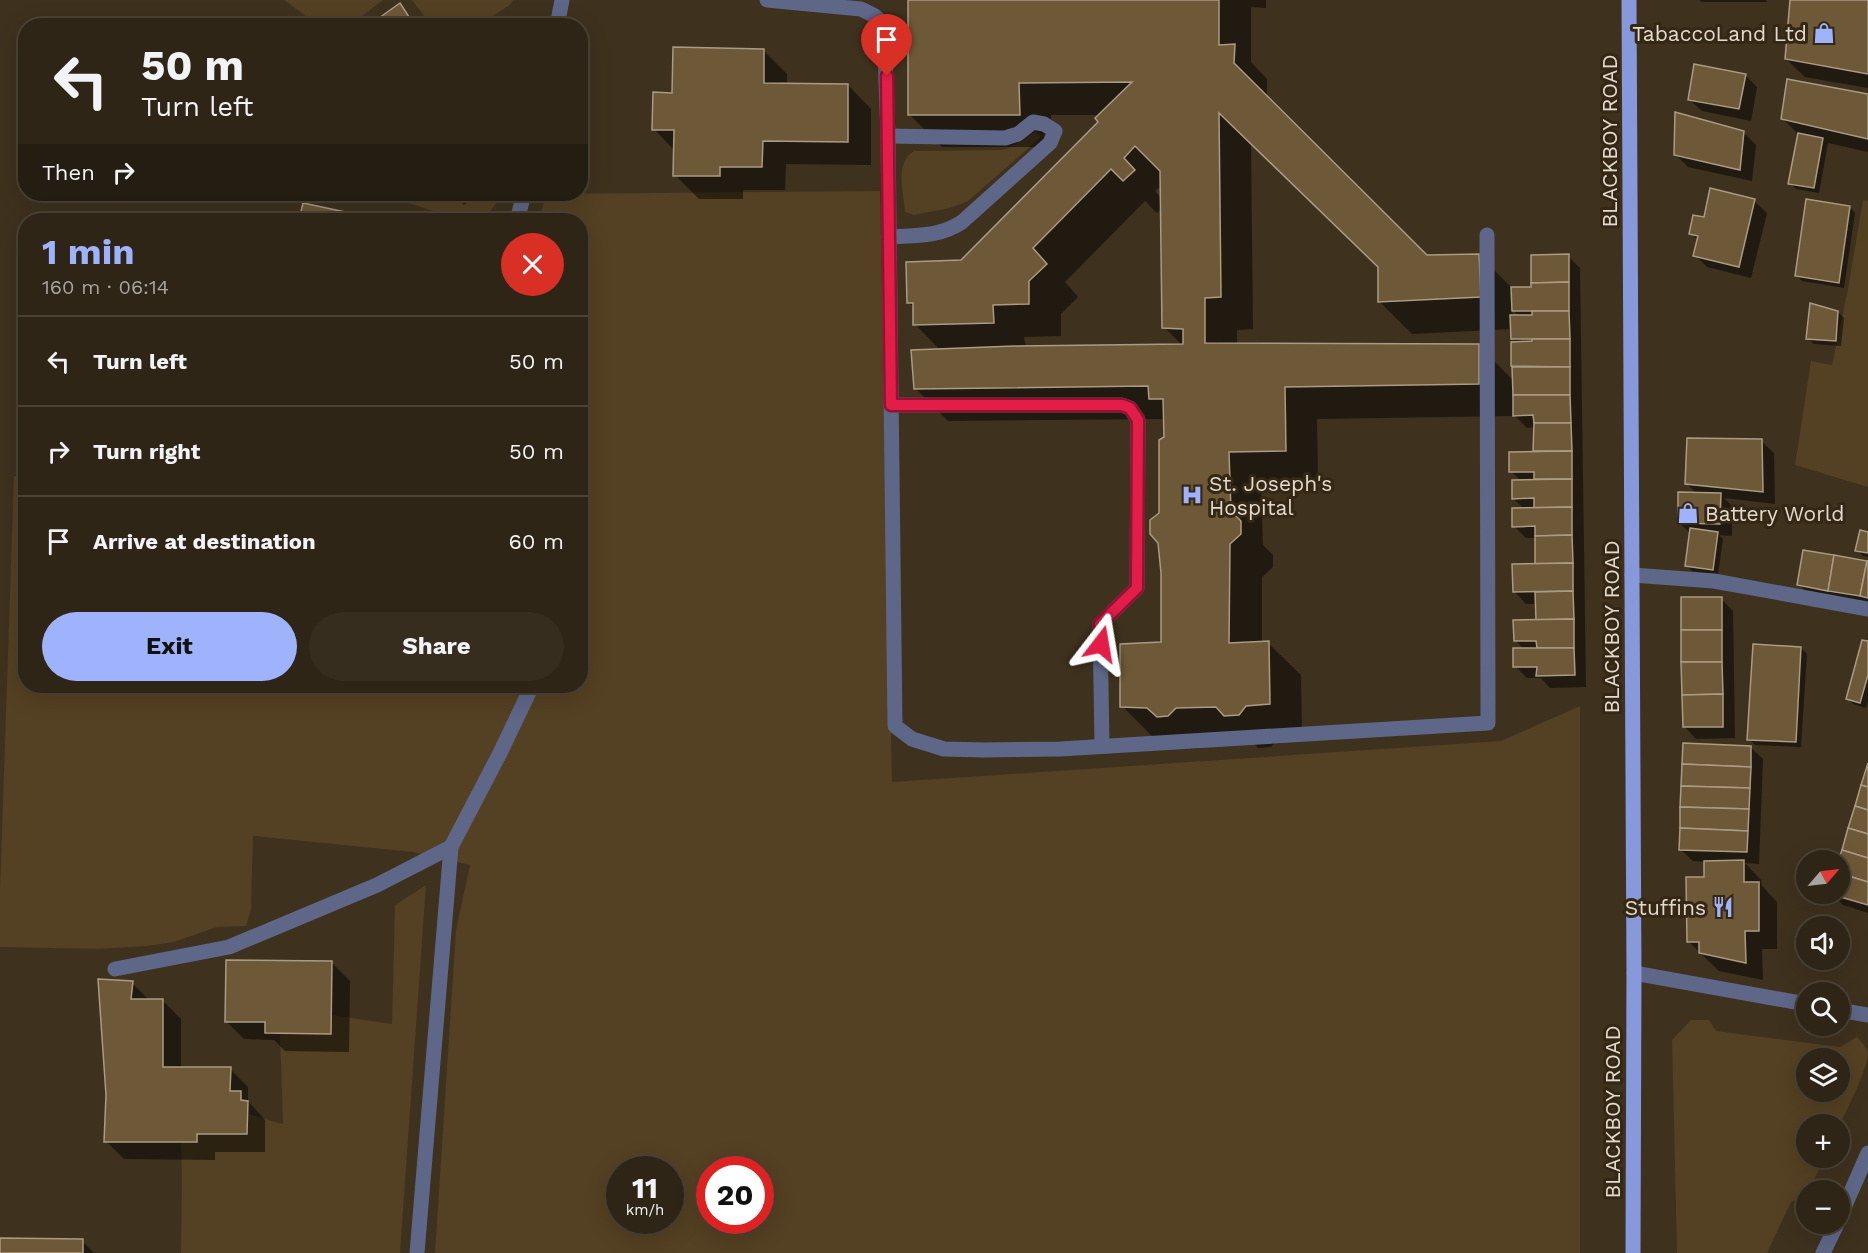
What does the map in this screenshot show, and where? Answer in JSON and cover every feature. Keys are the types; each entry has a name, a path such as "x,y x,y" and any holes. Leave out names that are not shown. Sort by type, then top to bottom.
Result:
{"main road":[{"name":"BLACKBOY ROAD","path":"1629,0 1634,974 1633,1253"}],"street":[{"path":"559,18 562,0"},
{"path":"767,0 861,9 875,16 885,25 895,726 912,739 944,749 995,750 1102,746 1488,723 1486,235"},
{"path":"888,136 1005,138 1018,134 1033,122 1044,124 1055,130 1050,144 951,230 937,234 889,237"},
{"path":"891,405 1122,405 1130,408 1138,420 1137,588 1100,624 1102,746"},
{"path":"1632,575 1714,581 1868,609"},
{"path":"417,1253 451,847 529,693"},
{"path":"116,969 229,947 377,885 451,847"},
{"path":"1634,974 1796,1002"},
{"path":"1850,1012 1868,1015"},
{"path":"1850,1203 1862,1185 1868,1153"},
{"path":"1823,1253 1832,1234"}],"shaded area":[{"path":"284,0 383,0 359,18 308,18"},
{"path":"412,0 513,0 511,4 490,18 426,18"},
{"path":"1035,132 1041,137 968,201 950,208 914,215 905,212 902,170 908,156 914,151 1001,150 1009,148"},
{"path":"880,191 892,782 1501,741 1580,706 1580,1253 435,1253 456,930 470,865 413,852 253,836 251,910 246,926 217,927 174,942 147,946 99,949 0,947 14,476 18,477 18,693 588,693 588,213 541,213 544,201 588,201 588,194"},
{"path":"1863,200 1868,201 1868,487 1795,465 1811,361 1832,365"},
{"path":"404,201 497,201 488,213 442,213"},
{"path":"426,885 400,1253 181,1253 181,1142 197,1142 197,1134 247,1134 248,1114 283,1124 280,1033 331,1034 331,1015 392,1024 395,905"},
{"path":"1691,1020 1709,1020 1716,1031 1840,1047 1857,1037 1868,1052 1867,1059 1861,1079 1845,1114 1796,1114 1796,1168 1819,1168 1814,1180 1796,1180 1796,1200 1791,1202 1767,1253 1677,1253 1672,1040"}],"building":[{"path":"908,0 1219,0 1219,45 1235,44 1234,63 1427,255 1479,254 1481,297 1378,302 1378,267 1219,113 1221,297 1205,298 1205,343 1479,344 1479,384 1285,387 1286,451 1229,452 1231,511 1241,521 1241,534 1230,544 1229,643 1269,641 1270,704 1246,706 1239,715 1224,716 1216,707 1176,708 1168,716 1157,717 1147,708 1120,707 1120,644 1161,642 1161,573 1158,543 1150,534 1150,520 1159,513 1159,440 1164,437 1163,399 1149,399 1148,386 914,389 911,350 1183,344 1183,329 1162,328 1160,171 1135,146 1124,158 1135,170 1123,181 1111,169 1033,248 1047,264 1029,281 1029,304 993,305 994,323 913,325 913,303 907,303 906,262 961,260 1098,122 1095,118 1132,82 1019,83 1020,115 908,115"},
{"path":"1790,0 1868,0 1868,74 1785,59"},
{"path":"400,3 410,18 379,18"},
{"path":"673,47 764,49 764,83 848,84 848,142 763,141 762,167 720,167 720,176 673,176 674,130 652,130 653,92 672,93"},
{"path":"1694,64 1746,74 1739,109 1688,100"},
{"path":"1787,79 1868,94 1868,139 1781,119"},
{"path":"1675,112 1744,131 1740,170 1674,155"},
{"path":"1798,133 1823,138 1814,188 1788,184"},
{"path":"1710,188 1755,199 1739,267 1693,256 1698,236 1689,234 1693,215 1704,217"},
{"path":"1806,199 1850,206 1839,283 1795,276"},
{"path":"303,203 350,213 301,213"},
{"path":"1569,254 1569,282 1531,283 1531,255"},
{"path":"1569,282 1569,311 1512,311 1511,287 1531,287 1531,283"},
{"path":"1810,303 1838,311 1836,341 1806,339"},
{"path":"1532,311 1569,311 1570,339 1511,339 1510,315 1532,315"},
{"path":"1532,339 1570,339 1570,367 1511,366 1511,342 1532,341"},
{"path":"1512,367 1570,367 1570,395 1513,395"},
{"path":"1513,395 1570,395 1571,423 1534,423 1533,415 1513,416"},
{"path":"1534,423 1571,423 1572,451 1533,451"},
{"path":"1687,438 1762,439 1763,492 1685,484"},
{"path":"1572,451 1572,479 1534,479 1534,472 1509,472 1509,452"},
{"path":"1572,479 1572,507 1534,508 1534,498 1512,499 1512,480"},
{"path":"1678,492 1721,493 1720,524 1678,523"},
{"path":"1572,507 1572,535 1535,536 1535,526 1512,527 1512,508"},
{"path":"1690,528 1718,532 1713,570 1685,566"},
{"path":"1860,530 1868,532 1868,553 1855,551"},
{"path":"1572,535 1573,563 1535,564 1535,536"},
{"path":"1803,550 1834,555 1828,591 1797,585"},
{"path":"1834,555 1867,561 1860,596 1828,591"},
{"path":"1868,561 1868,598 1860,596"},
{"path":"1573,563 1573,591 1513,592 1512,564"},
{"path":"1573,591 1574,619 1536,620 1535,592"},
{"path":"1681,597 1722,597 1722,630 1681,630"},
{"path":"1574,619 1574,648 1537,648 1536,641 1514,641 1513,620"},
{"path":"1681,630 1722,630 1722,662 1681,662"},
{"path":"1862,640 1868,641 1868,675 1860,703 1846,699"},
{"path":"1753,644 1801,647 1796,742 1747,740"},
{"path":"1513,648 1574,648 1575,675 1536,676 1537,667 1513,667"},
{"path":"1681,662 1722,662 1723,694 1682,695"},
{"path":"1723,694 1723,727 1683,727 1682,695"},
{"path":"1683,743 1751,746 1751,767 1682,764"},
{"path":"1868,763 1868,787 1861,785"},
{"path":"1682,764 1751,767 1750,788 1681,786"},
{"path":"1861,785 1868,787 1868,810 1855,806"},
{"path":"1681,786 1750,788 1749,809 1680,807"},
{"path":"1855,806 1868,810 1868,834 1848,828"},
{"path":"1680,807 1749,809 1748,831 1680,828"},
{"path":"1680,828 1748,831 1747,852 1679,850"},
{"path":"1848,828 1868,834 1868,858 1850,852 1850,850 1842,850"},
{"path":"1850,852 1868,858 1868,882 1850,876"},
{"name":"Stuffins","path":"1744,860 1744,882 1759,882 1759,931 1745,931 1746,963 1699,953 1699,942 1687,942 1686,877 1704,877 1704,861"},
{"path":"1850,876 1868,882 1868,905 1850,900"},
{"path":"226,960 332,961 331,1034 265,1033 265,1022 225,1022"},
{"path":"98,979 133,981 131,999 163,999 163,1067 231,1067 230,1091 241,1091 241,1100 248,1101 247,1134 197,1134 197,1142 104,1142 106,1095"},
{"path":"0,1238 83,1239 83,1253 0,1253"}],"place":[{"name":"TabaccoLand Ltd","path":"1824,33"},
{"name":"St. Joseph's Hospital","path":"1192,495"},
{"name":"Battery World","path":"1688,513"},
{"name":"Stuffins","path":"1723,907"}],"route":[{"path":"887,76 891,405 1122,405 1130,408 1138,420 1137,588 1100,624 1101,644"}]}
